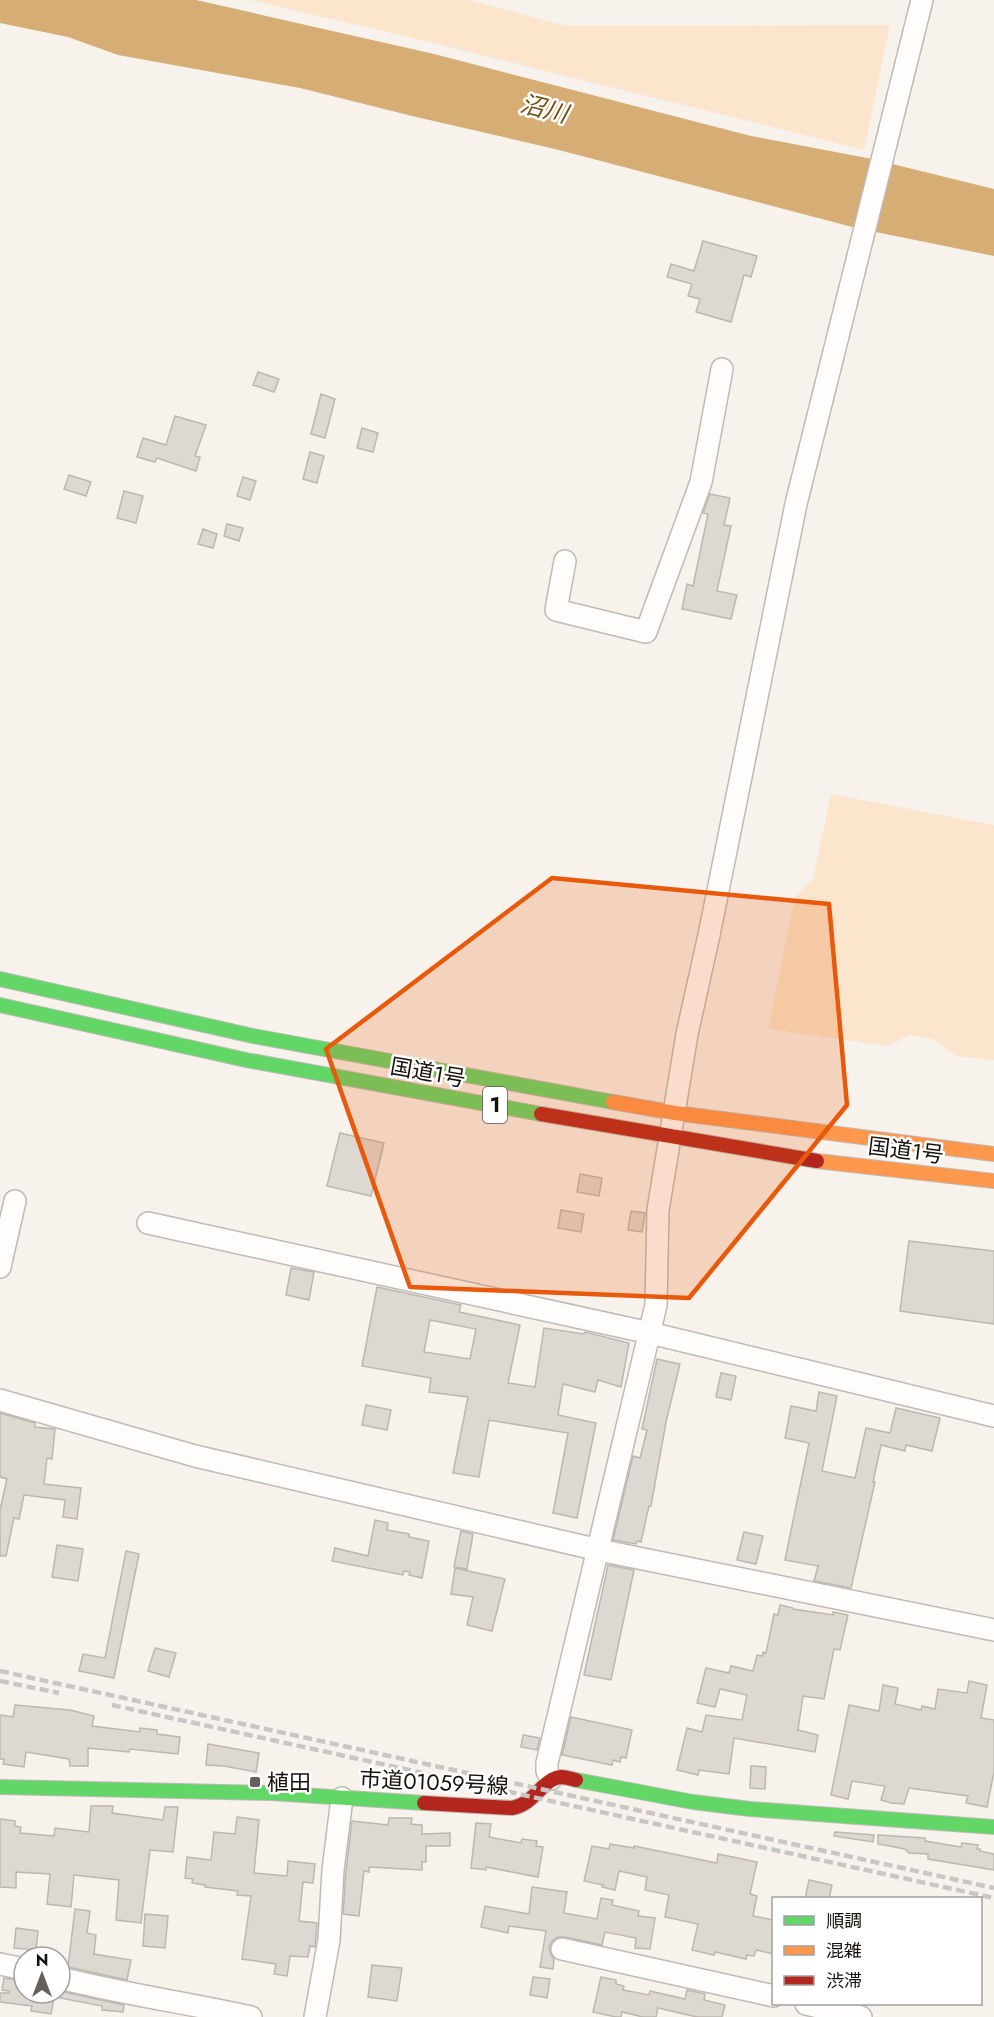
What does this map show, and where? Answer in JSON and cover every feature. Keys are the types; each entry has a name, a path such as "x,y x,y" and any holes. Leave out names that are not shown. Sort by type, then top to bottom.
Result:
{"main road":[{"name":"国道1号","path":"0,980 253,1036 675,1113 994,1154"},
{"name":"国道1号","path":"0,1005 246,1060 670,1137 801,1159 994,1181"},
{"path":"551,1779 569,1778 693,1802 750,1809 994,1827"},
{"name":"市道01059号線","path":"0,1787 271,1793 519,1808 524,1807 551,1779"}],"street":[{"path":"551,1779 547,1772 547,1763 656,1305 658,1210 687,1034 712,923 796,504 922,0"},
{"path":"565,561 556,610 646,632 701,482 722,369"},
{"path":"0,1267 15,1201"},
{"path":"148,1223 650,1333 994,1416"},
{"path":"0,1400 195,1456 599,1550 994,1630"},
{"path":"315,2017 328,1940 333,1870 342,1798"},
{"path":"562,1949 772,1996"},
{"path":"72,1981 101,1989 178,2001 251,2017"},
{"path":"810,2005 861,2017"}],"highlighted area":[{"path":"552,878 829,904 847,1105 689,1298 410,1287 326,1049"}],"shaded area":[{"path":"250,0 468,0 567,26 890,25 864,150 434,43"},
{"path":"831,794 994,825 994,1060 956,1056 933,1039 909,1035 886,1046 768,1029 795,896 813,879"}],"water":[{"name":"沼川","path":"0,0 196,0 434,54 751,136 872,159 994,189 994,256 856,228 555,149 300,88 118,55 68,37 0,23"}],"building":[{"path":"703,241 757,256 751,277 744,275 731,322 696,312 700,299 688,296 692,284 667,277 671,264 694,271"},
{"path":"258,372 279,379 274,392 253,385"},
{"path":"321,394 335,399 325,438 311,434"},
{"path":"175,416 206,425 195,456 200,457 196,471 157,458 155,462 137,457 143,438 166,445"},
{"path":"362,428 378,433 373,452 357,448"},
{"path":"310,452 324,456 317,483 303,479"},
{"path":"69,475 91,482 86,496 64,489"},
{"path":"243,477 256,481 250,500 237,496"},
{"path":"124,491 143,496 136,523 117,518"},
{"path":"710,494 730,498 724,525 731,526 717,591 737,595 731,619 682,609 687,584 693,586 708,514 703,513"},
{"path":"227,524 243,528 239,541 224,536"},
{"path":"203,529 217,534 213,548 198,544"},
{"path":"340,1133 384,1143 371,1196 327,1186"},
{"path":"580,1174 602,1178 599,1196 577,1192"},
{"path":"561,1210 584,1214 581,1232 558,1228"},
{"path":"631,1211 645,1213 642,1232 628,1230"},
{"path":"909,1241 994,1251 994,1324 900,1311"},
{"path":"291,1268 314,1272 309,1300 286,1295"},
{"path":"377,1287 461,1305 459,1312 520,1325 508,1383 535,1387 544,1328 584,1334 585,1332 629,1343 621,1387 598,1380 595,1392 563,1384 558,1415 596,1423 577,1518 553,1513 568,1433 489,1420 479,1477 453,1473 468,1397 429,1392 431,1378 362,1366","holes":["430,1320 476,1329 470,1359 424,1352"]},
{"path":"657,1359 680,1364 666,1422 651,1506 649,1506 641,1542 637,1541 636,1544 613,1540 633,1456 640,1458 647,1430 642,1429"},
{"path":"721,1373 736,1376 731,1400 716,1397"},
{"path":"819,1392 837,1396 822,1471 855,1478 866,1428 890,1433 896,1408 940,1418 932,1451 906,1445 905,1451 881,1445 851,1588 814,1581 818,1566 785,1560 809,1443 785,1438 791,1406 816,1411"},
{"path":"366,1405 391,1410 387,1430 362,1425"},
{"path":"0,1413 35,1423 35,1427 55,1429 52,1459 47,1458 44,1484 81,1488 77,1519 63,1517 65,1500 24,1495 19,1519 14,1518 6,1556 0,1556 0,1510 7,1479 0,1477"},
{"path":"375,1520 388,1523 387,1530 429,1541 422,1578 409,1575 410,1572 404,1571 403,1575 332,1561 335,1548 368,1556"},
{"path":"461,1531 473,1534 467,1569 454,1567"},
{"path":"744,1532 763,1536 756,1564 737,1560"},
{"path":"57,1545 83,1549 78,1581 52,1577"},
{"path":"126,1551 139,1554 114,1678 79,1671 83,1654 105,1658"},
{"path":"608,1565 634,1570 611,1680 584,1675"},
{"path":"455,1568 505,1579 492,1631 467,1625 473,1597 451,1594"},
{"path":"780,1605 833,1615 833,1612 848,1615 840,1650 834,1649 824,1699 803,1696 798,1730 818,1735 815,1752 734,1738 729,1774 699,1770 698,1775 677,1770 687,1728 702,1732 706,1715 742,1720 747,1695 720,1689 715,1707 697,1703 706,1668 729,1673 731,1666 753,1671 757,1655 763,1656 763,1652 766,1653 774,1614 778,1615"},
{"path":"155,1648 176,1653 169,1677 148,1671"},
{"path":"969,1681 987,1685 981,1718 994,1720 994,1772 987,1807 966,1803 968,1796 909,1788 904,1804 891,1803 881,1800 885,1786 852,1781 848,1799 831,1795 849,1705 879,1711 883,1685 898,1688 895,1704 921,1710 922,1706 935,1709 938,1689 967,1693"},
{"path":"15,1705 70,1710 94,1716 92,1726 140,1732 140,1728 157,1730 157,1734 180,1737 178,1754 88,1748 88,1766 70,1766 69,1759 26,1752 24,1767 3,1764 4,1759 0,1759 0,1715 13,1717"},
{"path":"571,1717 632,1730 626,1758 621,1757 620,1762 613,1760 612,1765 562,1755"},
{"path":"523,1735 540,1738 537,1750 521,1747"},
{"path":"208,1744 259,1753 256,1772 206,1765"},
{"path":"751,1766 766,1767 765,1789 750,1788"},
{"path":"91,1806 113,1806 112,1813 163,1820 165,1807 178,1807 173,1852 150,1850 141,1923 116,1920 119,1880 74,1875 71,1907 47,1904 50,1874 16,1872 16,1888 0,1887 0,1819 15,1821 15,1826 21,1827 20,1833 54,1836 55,1828 89,1832"},
{"path":"237,1817 259,1820 254,1873 287,1876 288,1861 315,1864 313,1883 303,1882 299,1921 317,1923 315,1947 310,1946 308,1957 290,1956 287,1976 274,1974 276,1964 242,1959 251,1896 237,1895 238,1891 205,1887 205,1885 192,1883 193,1879 185,1878 187,1857 211,1860 214,1832 235,1834"},
{"path":"389,1818 412,1818 411,1824 422,1825 422,1834 450,1833 450,1846 426,1846 426,1862 422,1862 422,1870 369,1867 369,1872 364,1871 359,1916 343,1914 352,1821 388,1825"},
{"path":"476,1823 491,1824 489,1837 521,1843 522,1839 537,1841 536,1846 543,1847 538,1877 486,1867 486,1870 471,1868"},
{"path":"835,1832 874,1835 873,1842 834,1836"},
{"path":"878,1835 925,1838 925,1841 961,1847 962,1843 978,1845 977,1849 980,1851 994,1854 994,1870 928,1859 928,1854 909,1853 905,1849 878,1844"},
{"path":"610,1844 634,1848 634,1846 717,1863 718,1854 757,1862 750,1894 757,1896 753,1916 772,1920 772,1954 756,1950 754,1956 747,1955 746,1959 715,1952 714,1955 692,1950 698,1924 665,1917 669,1895 645,1890 647,1877 619,1871 615,1890 584,1881 592,1846 609,1849"},
{"path":"809,1880 832,1885 829,1897 805,1897"},
{"path":"532,1887 567,1892 564,1913 597,1919 601,1898 613,1900 612,1905 639,1911 638,1916 655,1918 650,1949 635,1948 636,1938 605,1932 602,1945 558,1937 549,1947 554,1959 553,1969 540,1967 546,1931 509,1926 508,1933 481,1927 485,1906 529,1914"},
{"path":"75,1909 90,1911 87,1933 96,1935 94,1954 131,1960 127,1980 72,1968 71,1945"},
{"path":"145,1914 168,1916 165,1948 143,1946"},
{"path":"16,1928 38,1931 37,1945 14,1945"},
{"path":"372,1965 402,1968 397,2001 368,1997"},
{"path":"533,1977 550,1979 547,1998 530,1995"},
{"path":"601,1977 616,1980 616,1984 624,1986 623,1990 649,1995 650,1991 685,1999 687,1990 705,1994 704,2000 725,2005 722,2017 697,2017 658,2008 656,2017 643,2017 622,2012 621,2017 616,2017 593,2012"},
{"path":"4,1978 12,1979 12,2004 0,2002 0,1993 9,1993 9,1991 2,1990"},
{"path":"72,1994 124,2005 123,2012 102,2010 102,2006 72,2000"},
{"path":"24,2005 53,2005 51,2014 31,2011 32,2006"}],"railway":[{"path":"0,1671 994,1888"},
{"path":"0,1681 59,1693"},
{"path":"112,1705 994,1898"}],"traffic: fast":[{"path":"0,979 253,1036 613,1102"},
{"path":"0,1005 246,1060 541,1114"},
{"path":"576,1780 693,1802 750,1809 994,1827"},
{"path":"0,1787 271,1793 424,1803"}],"traffic: slow":[{"path":"613,1102 675,1113 994,1154"},
{"path":"817,1161 994,1181"}],"traffic: jam":[{"path":"541,1114 817,1161"},
{"path":"424,1803 512,1808 526,1802 555,1778 576,1780"}],"place":[{"name":"植田","path":"255,1782"}]}
